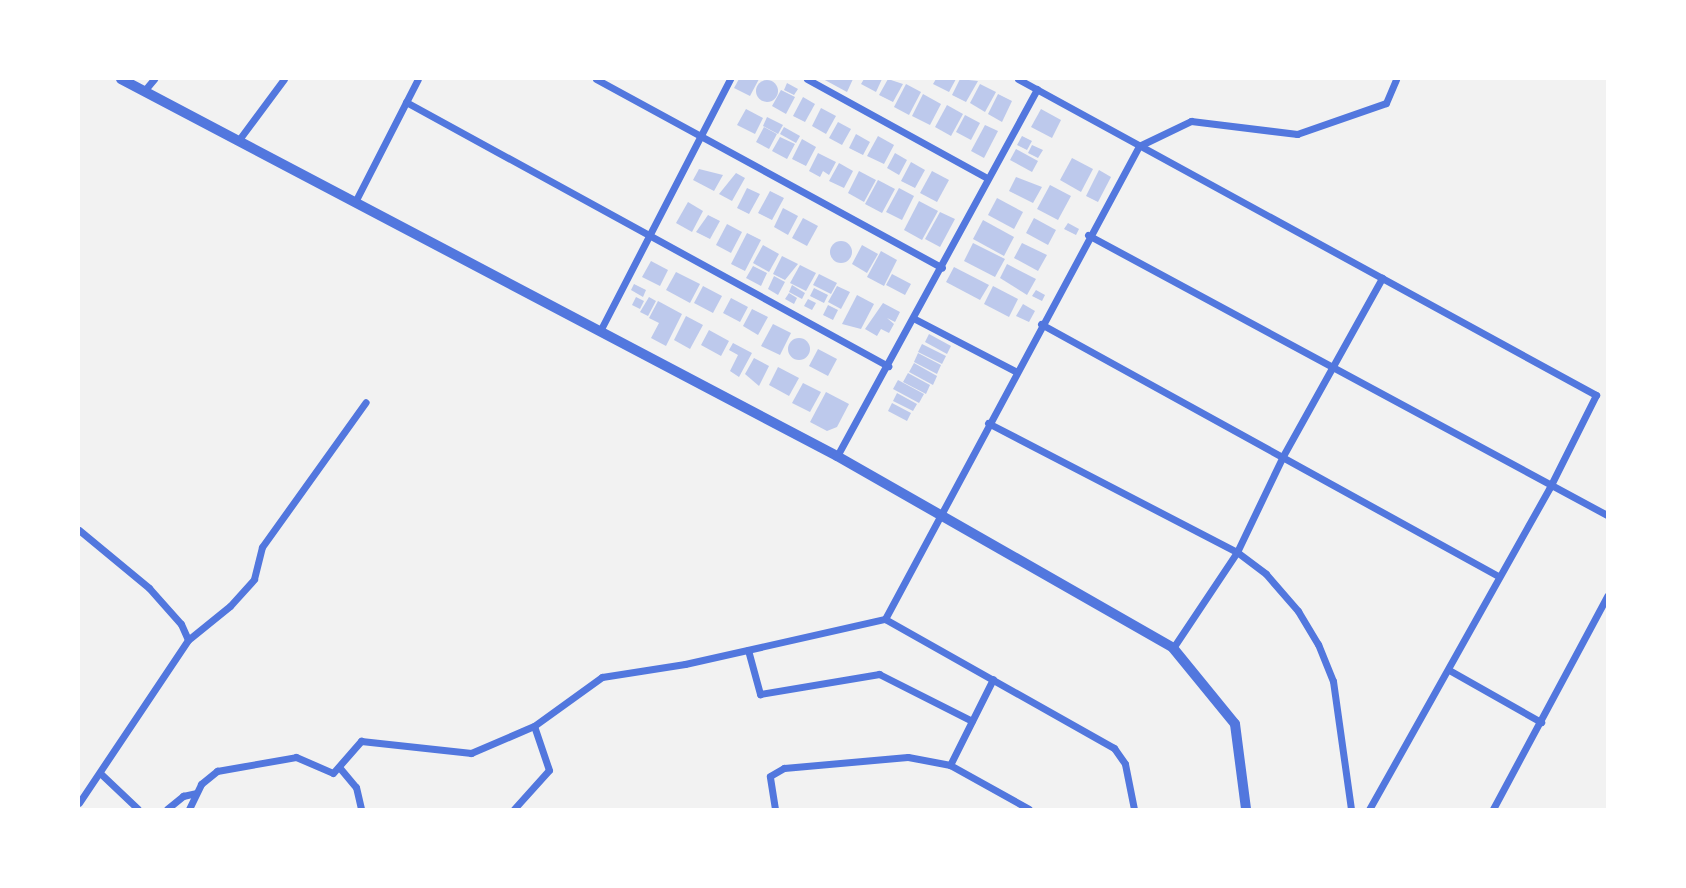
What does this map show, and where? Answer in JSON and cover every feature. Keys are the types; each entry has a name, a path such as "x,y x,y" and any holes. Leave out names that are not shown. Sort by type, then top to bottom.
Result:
{"street":[{"path":"121,79 837,456 1173,648 1236,724 1246,809"},
{"path":"144,91 154,79"},
{"path":"238,141 284,79"},
{"path":"355,202 418,79"},
{"path":"596,79 942,268"},
{"path":"600,331 648,233 730,79"},
{"path":"807,79 988,178"},
{"path":"1018,79 1596,395 1550,487 1369,809"},
{"path":"884,619 938,513 1139,146 1191,121 1297,134 1386,103 1396,79"},
{"path":"837,456 915,319 1037,89"},
{"path":"406,102 888,366"},
{"path":"1088,235 1550,487 1607,515"},
{"path":"1173,648 1237,552 1283,456 1382,278"},
{"path":"915,319 1015,371"},
{"path":"1041,324 1498,576"},
{"path":"79,803 100,773 108,755 188,640 230,606 254,579 262,547 366,402"},
{"path":"988,423 1237,552 1266,574 1318,644 1333,681 1351,809"},
{"path":"79,530 149,588 181,624 188,640"},
{"path":"1493,809 1607,596"},
{"path":"188,809 196,793 217,771 271,758 296,757 333,773 361,741 471,753 534,726 602,677 748,650 884,619 1114,748 1125,764 1134,809"},
{"path":"748,650 760,694 879,674 972,722"},
{"path":"1449,670 1541,722"},
{"path":"950,765 993,679"},
{"path":"514,809 549,770 534,726"},
{"path":"775,809 770,776 784,768 908,757 950,765 1029,809"},
{"path":"339,767 356,787 360,809"},
{"path":"100,773 138,809"},
{"path":"167,809 183,796 196,793"}],"building":[{"path":"739,79 759,79 750,96 734,88"},
{"path":"823,79 853,79 847,92"},
{"path":"864,79 882,79 876,92 861,84"},
{"path":"888,79 903,84 893,102 879,95"},
{"path":"936,79 956,79 949,92 933,84"},
{"path":"960,79 978,81 966,102 952,95"},
{"path":"767,80 775,83 778,91 775,99 767,102 759,99 756,91 759,83"},
{"path":"787,83 798,89 794,95 784,90"},
{"path":"906,84 921,92 909,115 894,107"},
{"path":"980,84 996,92 985,112 970,103"},
{"path":"781,90 795,97 786,114 772,106"},
{"path":"923,94 941,104 930,125 912,116"},
{"path":"998,94 1012,101 1002,122 988,114"},
{"path":"803,97 815,104 805,122 793,116"},
{"path":"947,105 963,114 951,136 935,127"},
{"path":"821,108 836,116 826,134 812,126"},
{"path":"746,109 763,118 755,134 737,125"},
{"path":"1041,109 1061,120 1052,138 1031,127"},
{"path":"965,115 980,123 971,140 956,132"},
{"path":"767,117 783,125 778,134 763,126"},
{"path":"838,122 851,129 842,145 829,138"},
{"path":"985,125 998,131 984,158 971,151"},
{"path":"764,127 777,134 769,149 756,142"},
{"path":"784,127 800,136 796,143 780,134"},
{"path":"856,134 870,142 863,155 849,148"},
{"path":"878,136 894,145 884,164 867,156"},
{"path":"1022,136 1032,141 1027,150 1017,145"},
{"path":"780,137 795,144 787,159 772,151"},
{"path":"802,139 816,147 806,166 792,159"},
{"path":"1032,145 1043,150 1038,158 1028,153"},
{"path":"1016,149 1038,161 1032,172 1010,160"},
{"path":"818,153 836,162 829,175 823,171 820,177 809,171"},
{"path":"895,153 907,160 899,175 887,168"},
{"path":"1072,158 1093,169 1081,192 1060,180"},
{"path":"911,162 925,170 915,188 901,181"},
{"path":"839,163 853,171 844,188 829,181"},
{"path":"699,169 723,175 714,191 693,180"},
{"path":"1099,170 1111,177 1098,202 1086,196"},
{"path":"859,171 876,180 864,202 848,193"},
{"path":"932,171 949,180 937,202 920,193"},
{"path":"736,173 745,178 732,201 719,194"},
{"path":"1016,177 1042,187 1033,203 1009,191"},
{"path":"878,180 895,189 882,213 865,204"},
{"path":"1050,185 1071,196 1058,220 1037,209"},
{"path":"747,188 760,194 749,214 737,208"},
{"path":"899,188 914,196 902,220 886,212"},
{"path":"770,191 784,198 772,220 758,213"},
{"path":"997,198 1023,212 1014,229 988,215"},
{"path":"919,201 938,211 922,240 904,230"},
{"path":"688,202 703,211 692,232 676,223"},
{"path":"783,208 798,216 788,235 774,227"},
{"path":"940,212 955,219 940,247 925,239"},
{"path":"708,215 720,221 710,239 696,232"},
{"path":"803,218 818,226 807,246 792,238"},
{"path":"1034,218 1056,230 1048,245 1026,233"},
{"path":"983,220 1014,237 1004,256 973,239"},
{"path":"1068,223 1079,229 1076,235 1064,229"},
{"path":"727,224 742,232 731,253 716,245"},
{"path":"747,233 761,240 745,271 731,264"},
{"path":"841,241 849,244 852,252 849,260 841,263 833,260 830,252 833,244"},
{"path":"973,243 1005,259 995,277 964,261"},
{"path":"1022,243 1047,255 1038,271 1014,258"},
{"path":"763,245 779,254 769,272 753,263"},
{"path":"862,245 878,254 867,273 852,264"},
{"path":"881,251 897,260 884,286 867,277"},
{"path":"782,256 798,264 785,280 773,274"},
{"path":"651,261 668,270 660,286 642,277"},
{"path":"1007,264 1036,279 1027,295 1000,278"},
{"path":"800,265 816,273 806,291 790,283"},
{"path":"753,266 767,273 761,286 746,278"},
{"path":"954,267 989,285 980,300 946,282"},
{"path":"676,272 700,284 690,303 666,290"},
{"path":"819,274 837,283 831,294 813,285"},
{"path":"892,274 911,284 905,295 886,285"},
{"path":"774,276 785,282 778,295 768,289"},
{"path":"634,284 646,290 643,297 631,290"},
{"path":"792,285 805,293 802,299 789,292"},
{"path":"703,286 722,296 713,313 694,303"},
{"path":"837,286 850,292 841,309 828,302"},
{"path":"993,286 1018,299 1009,317 984,304"},
{"path":"814,288 828,295 824,303 810,296"},
{"path":"1036,290 1045,295 1042,301 1032,296"},
{"path":"789,293 797,298 794,304 785,299"},
{"path":"857,295 874,304 861,329 842,324"},
{"path":"636,297 644,301 640,309 632,305"},
{"path":"649,297 656,301 648,316 640,312"},
{"path":"731,298 748,307 740,322 723,313"},
{"path":"808,299 816,303 812,310 804,306"},
{"path":"658,301 682,314 666,346 651,338 659,323 649,318"},
{"path":"883,303 900,312 895,322 887,318 894,324 889,333 881,329 877,336 865,329"},
{"path":"1023,304 1035,311 1029,322 1016,316"},
{"path":"828,305 838,310 833,320 823,315"},
{"path":"752,309 768,317 758,335 743,326"},
{"path":"686,316 703,325 690,349 674,340"},
{"path":"773,324 791,333 780,355 761,346"},
{"path":"709,330 729,341 721,356 701,345"},
{"path":"929,334 951,346 947,354 925,342"},
{"path":"799,338 807,341 810,349 807,357 799,360 791,357 788,349 791,341"},
{"path":"733,343 752,353 739,377 730,371 738,355 729,350"},
{"path":"922,344 946,356 942,364 918,352"},
{"path":"818,349 837,359 828,376 809,366"},
{"path":"918,353 941,365 937,374 914,362"},
{"path":"754,358 769,366 759,386 745,374"},
{"path":"914,363 937,376 933,385 909,372"},
{"path":"778,367 799,378 789,396 769,385"},
{"path":"908,373 930,385 926,394 903,382"},
{"path":"898,380 924,394 919,403 893,389"},
{"path":"803,383 821,392 810,412 792,403"},
{"path":"826,392 849,404 837,427 827,431 810,422"},
{"path":"897,393 917,404 913,411 893,401"},
{"path":"892,403 911,413 907,421 888,411"}]}
